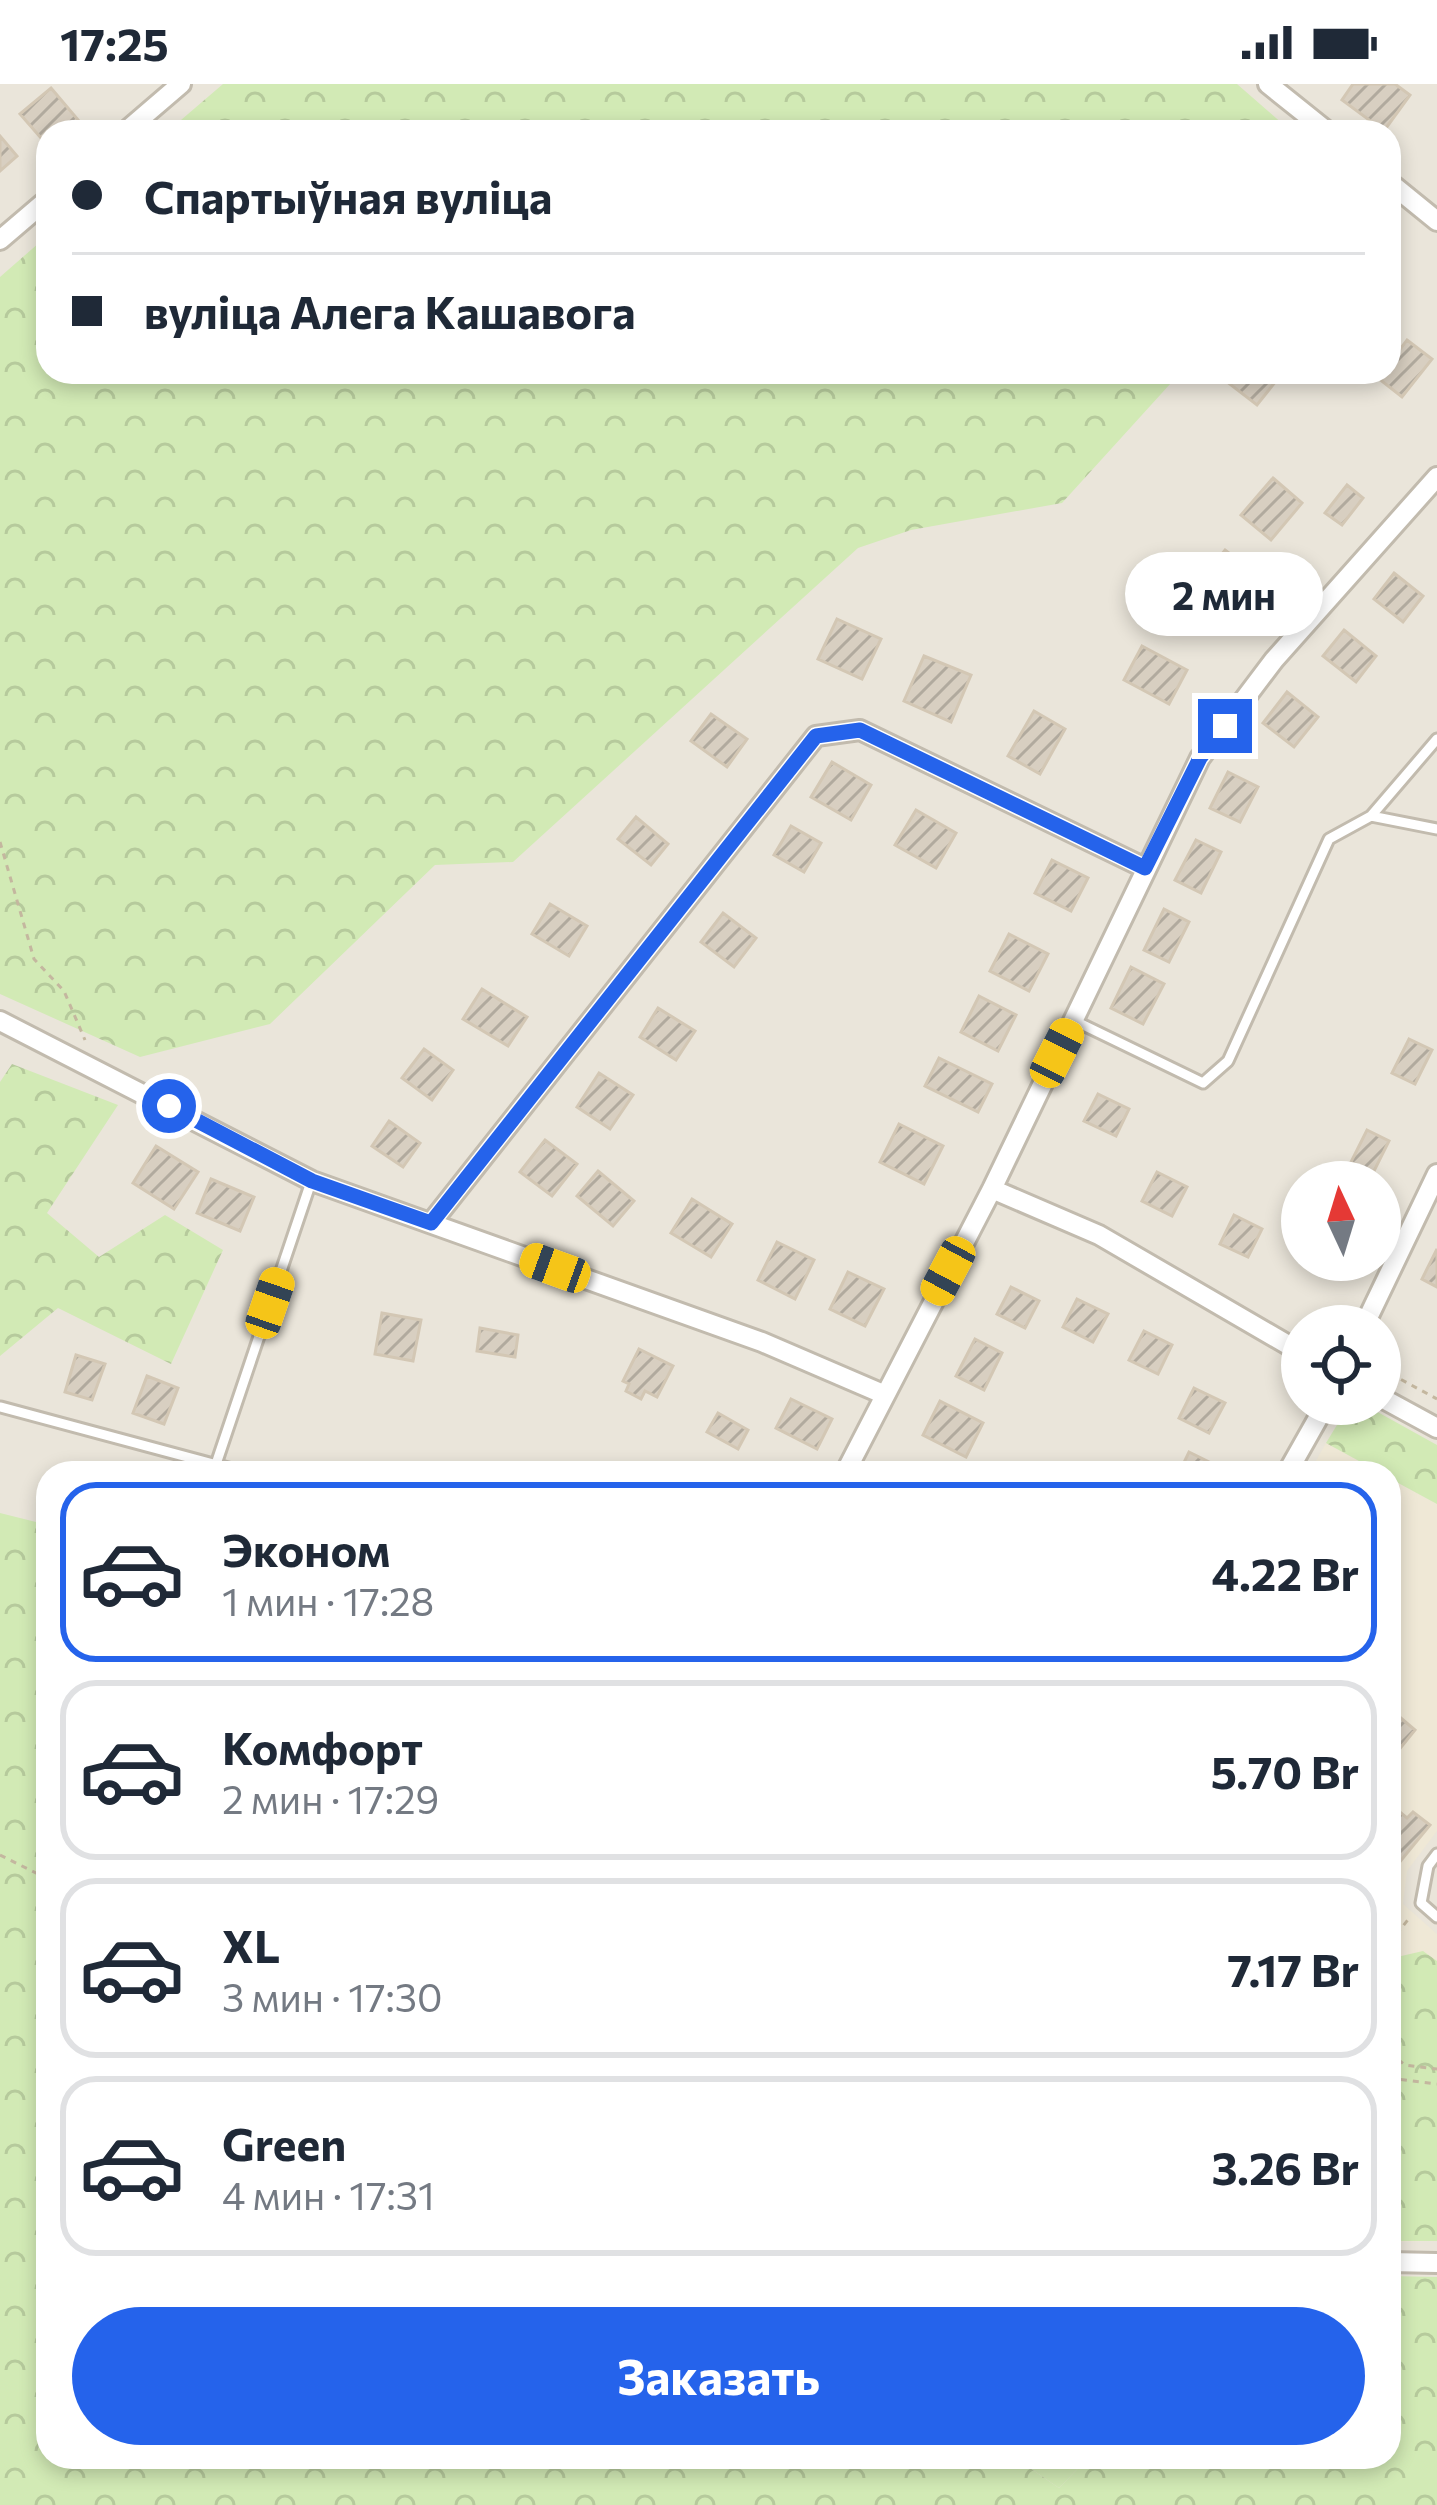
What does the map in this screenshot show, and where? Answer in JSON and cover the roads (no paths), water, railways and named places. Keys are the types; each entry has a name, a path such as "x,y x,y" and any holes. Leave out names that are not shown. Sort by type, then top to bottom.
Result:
{"street":[{"path":"139,120 181,84"},
{"path":"1268,84 1313,120"},
{"path":"1401,192 1437,221"},
{"path":"0,240 36,209"},
{"path":"851,1461 992,1189 1200,758 1274,660 1437,477"},
{"path":"431,1223 816,736 860,730 1145,868"},
{"path":"0,1021 312,1181 762,1342 883,1394"},
{"path":"1374,1305 1437,1174"},
{"path":"992,1189 1099,1234 1281,1341"},
{"path":"1401,1408 1437,1428"},
{"path":"1294,1461 1314,1425"},
{"path":"1401,2262 1437,2264"}],"lane":[{"path":"1073,1021 1203,1082 1228,1061 1329,838 1371,816 1437,740"},
{"path":"1371,816 1437,829"},
{"path":"217,1461 312,1181"},
{"path":"1,1407 194,1461"},
{"path":"1437,1855 1428,1866 1421,1903 1437,1917"}]}
